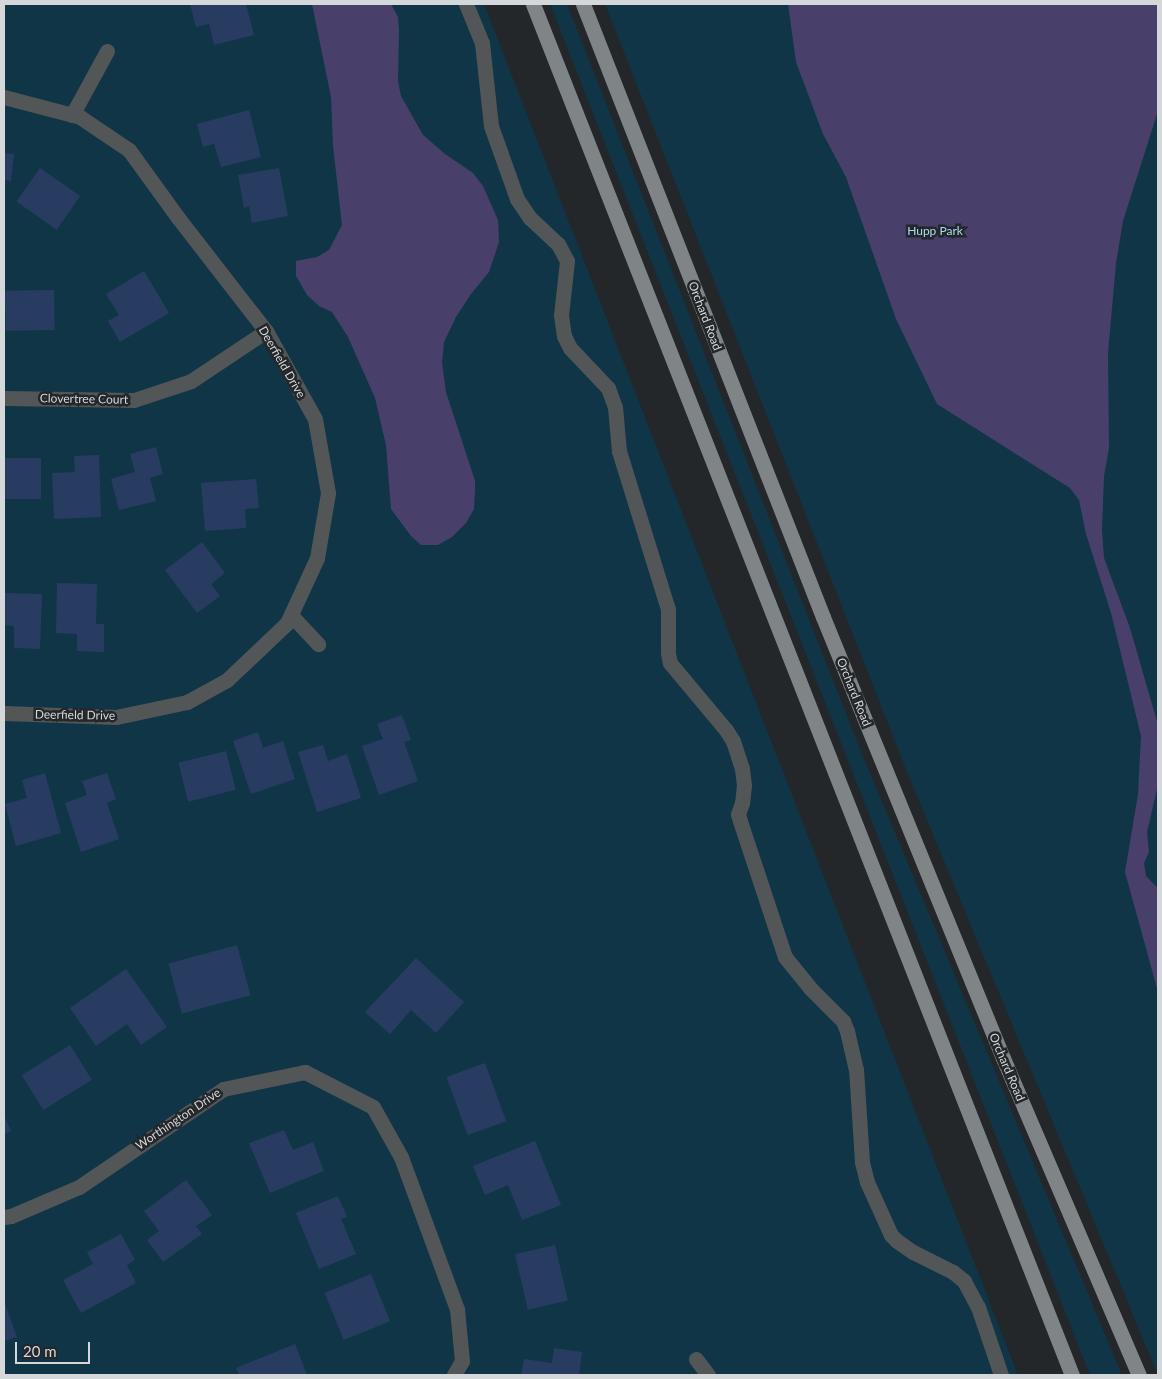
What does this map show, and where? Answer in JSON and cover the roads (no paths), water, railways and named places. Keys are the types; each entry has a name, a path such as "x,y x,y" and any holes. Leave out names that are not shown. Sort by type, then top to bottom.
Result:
{"main road":[{"path":"533,4 1072,1375"},
{"name":"Orchard Road","path":"583,4 842,663 1003,1058 1139,1375"}],"street":[{"path":"466,4 482,43 491,126 517,199 530,218 558,244 567,261 561,314 564,336 570,348 608,388 615,407 619,451 668,609 668,653 670,662 726,730 733,742 742,769 742,803 738,814 742,831 785,957 810,988 842,1021 847,1030 856,1069 862,1162 866,1177 891,1234 897,1241 913,1252 953,1272 964,1281 978,1307 1001,1375"},
{"path":"72,115 107,51"},
{"name":"Deerfield Drive","path":"4,97 80,117 130,150 179,219 266,331 314,419 328,493 317,558 287,624 227,680 187,702 116,717 4,712"},
{"name":"Clovertree Court","path":"4,398 134,400 191,381 266,331"},
{"path":"291,616 318,644"},
{"name":"Worthington Drive","path":"4,1217 11,1216 79,1187 223,1088 305,1072 373,1107 401,1157 456,1309 462,1362 454,1375"},
{"path":"696,1359 708,1375"}],"park label":[{"name":"Hupp Park","path":"935,231"}]}
